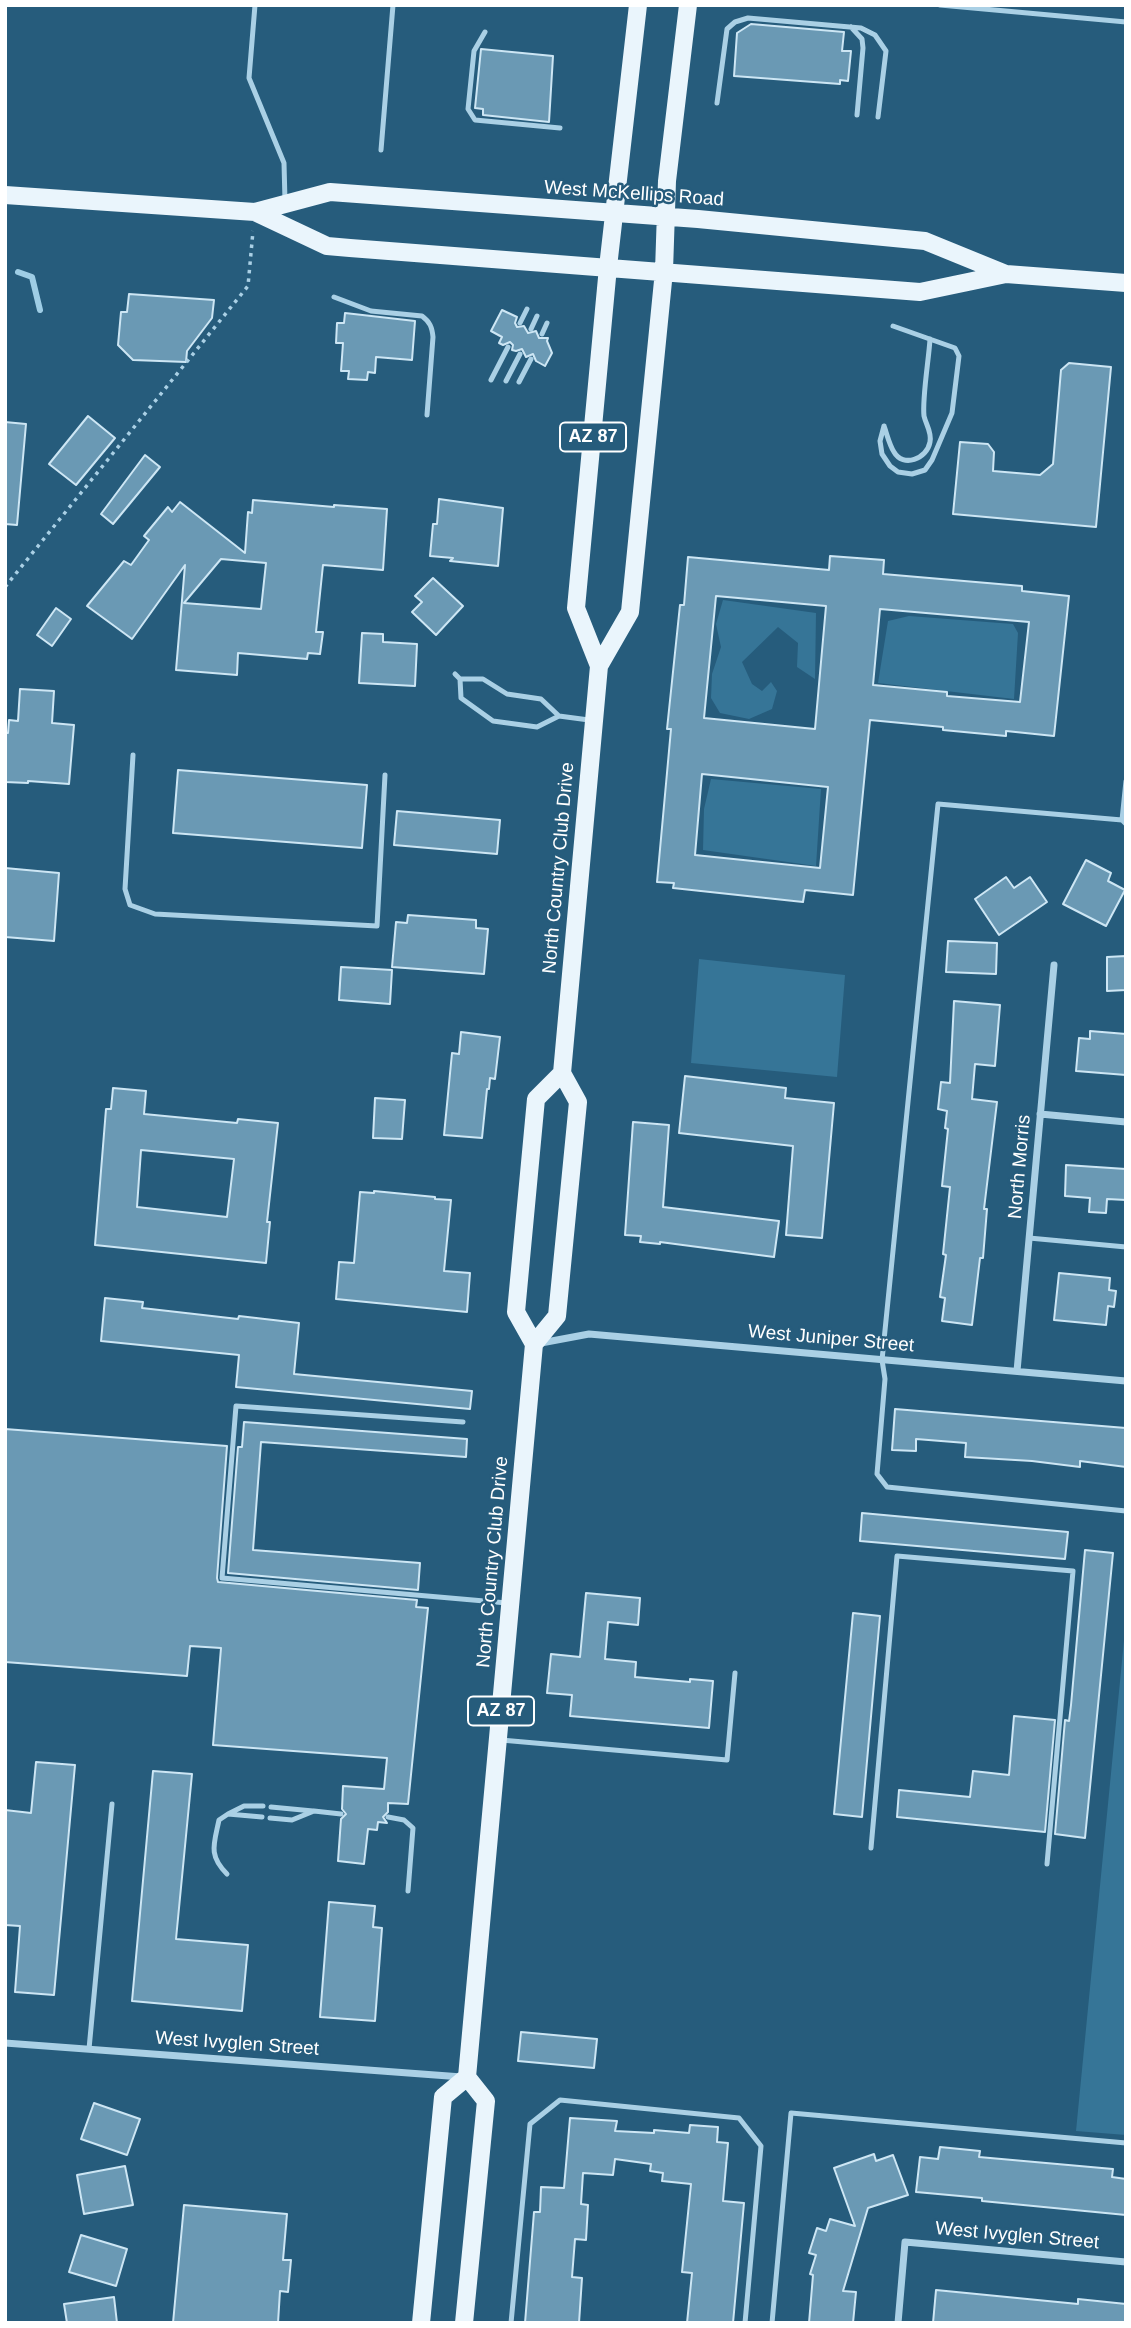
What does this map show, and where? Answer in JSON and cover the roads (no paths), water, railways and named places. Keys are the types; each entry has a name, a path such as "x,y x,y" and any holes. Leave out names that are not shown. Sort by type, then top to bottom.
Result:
{"main road":[{"name":"North Country Club Drive","path":"599,667 576,608 608,267 638,5"},
{"name":"North Country Club Drive","path":"562,1073 599,667 630,612 664,271 667,181 688,5"},
{"name":"West McKellips Road","path":"5,195 255,212 330,192 667,218 925,241 1006,274"},
{"name":"West McKellips Road","path":"255,212 327,246 920,292 1006,274 1126,283"},
{"path":"562,1073 578,1102 563,1268 558,1316 534,1344 516,1312 534,1112 536,1099 562,1073"},
{"name":"North Country Club Drive","path":"467,2077 534,1344"},
{"path":"421,2323 443,2096 467,2077 486,2101 464,2323"}],"street":[{"name":"North Morris","path":"1017,1371 1054,965"},
{"path":"1040,1114 1126,1122"},
{"name":"West Juniper Street","path":"534,1344 589,1334 1126,1381"},
{"name":"West Ivyglen Street","path":"5,2043 467,2077"},
{"name":"West Ivyglen Street","path":"898,2323 905,2242 1126,2262"}],"lane":[{"path":"255,5 249,78 284,163 285,204"},
{"path":"381,150 393,5"},
{"path":"940,5 1126,22"},
{"path":"717,103 727,29 735,22 748,18 861,28 875,35 886,51 878,117"},
{"path":"850,27 862,39 863,48 857,115"},
{"path":"485,32 474,51 468,109 475,120 560,128"},
{"path":"334,297 371,311 422,316 427,320 432,327 433,337 427,415"},
{"path":"520,323 527,309"},
{"path":"531,329 537,316"},
{"path":"541,334 547,323"},
{"path":"893,326 930,338 955,348 959,356 953,413 932,460 925,470 912,474 898,472 882,454 880,441 884,426 895,454 903,461 915,460 926,452 931,442 924,415 930,338"},
{"path":"491,380 508,347"},
{"path":"506,382 520,354"},
{"path":"519,382 531,359"},
{"path":"455,674 460,680 461,698 493,721 537,727 559,716 594,721"},
{"path":"460,680 483,679 508,694 541,699 559,716"},
{"path":"133,755 125,889 130,905 155,914 377,926 385,775"},
{"path":"1126,781 1124,822 939,804 883,1360 885,1379 877,1474 887,1487 1126,1511"},
{"path":"1029,1238 1126,1247"},
{"path":"463,1422 236,1406 222,1578 510,1603"},
{"path":"871,1848 897,1556 1005,1565 1073,1572 1047,1864"},
{"path":"498,1739 727,1760 735,1672"},
{"path":"89,2049 112,1804"},
{"path":"227,1874 215,1862 214,1843 219,1820 244,1806 263,1806"},
{"path":"271,1807 341,1814"},
{"path":"270,1818 292,1820 314,1811"},
{"path":"228,1814 262,1817"},
{"path":"388,1817 404,1820 413,1828 408,1891"},
{"path":"511,2323 530,2123 560,2100 739,2118 761,2147 745,2323"},
{"path":"772,2323 791,2113 1126,2143"}],"waterway":[{"path":"18,272 32,277 40,310"}]}
